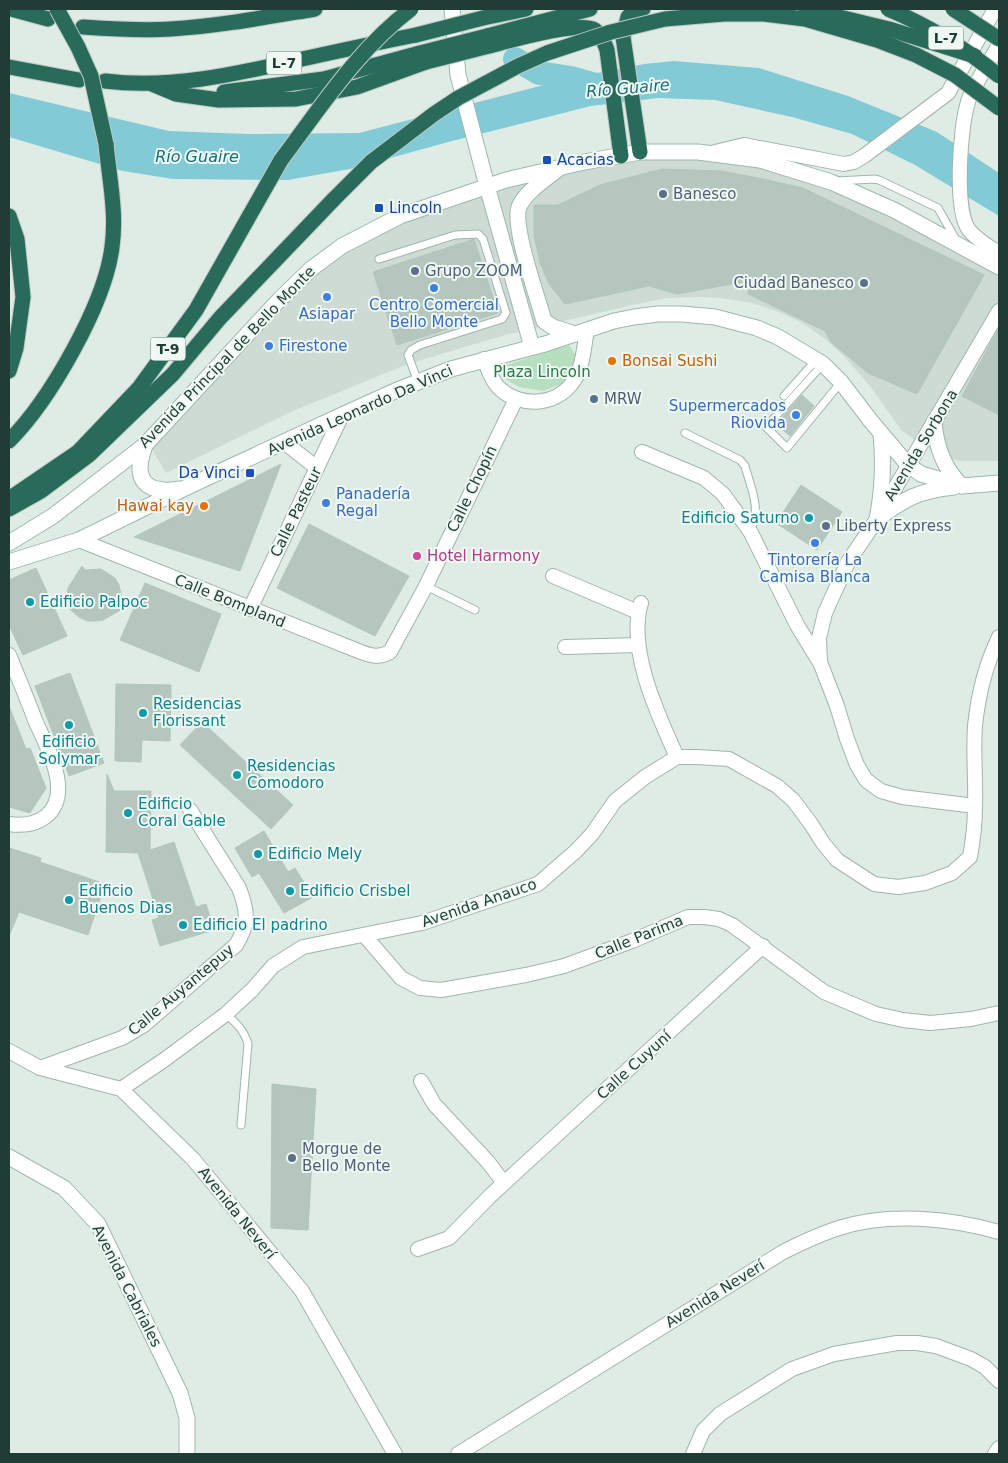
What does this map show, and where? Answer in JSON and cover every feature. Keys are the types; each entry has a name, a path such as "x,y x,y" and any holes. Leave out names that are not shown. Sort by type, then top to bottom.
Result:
{"highway":[{"path":"9,441 36,411 78,340 107,275 114,223 106,144 91,76 78,46 52,14 11,9"},
{"path":"82,27 122,30 170,29 217,25 315,9"},
{"name":"T-9","path":"9,500 78,452 139,388 196,310 281,160 338,83 379,34 411,9"},
{"name":"L-7","path":"105,81 126,84 150,83 224,76 526,9"},
{"path":"150,83 176,94 219,100 296,99 357,87 423,58 488,41 590,9"},
{"path":"640,147 623,37 628,17 633,12 643,9"},
{"path":"806,9 889,29 974,56"},
{"name":"L-7","path":"888,9 928,27 974,56 999,76"},
{"name":"L-7","path":"953,9 999,39"},
{"name":"T-9","path":"9,509 41,491 89,455 173,374 220,318 371,162 458,98 547,53 611,32 665,19 764,14 805,19 877,40 916,55 955,75 999,108"},
{"path":"488,41 563,29 594,30 603,38 607,50 620,152"},
{"path":"9,67 78,80"},
{"path":"9,216 18,239 23,297 16,348 9,371"}],"street":[{"path":"452,9 458,75 532,347"},
{"path":"710,153 744,145 844,164 854,162 948,93 995,9"},
{"path":"999,46 968,100 964,119 961,158 961,206 963,218 968,229 999,253"},
{"name":"Avenida Principal de Bello Monte","path":"9,543 53,516 145,445 280,300 327,257 342,246 400,216 487,186 640,147 666,151 710,153 760,160 832,182 894,210 999,267"},
{"path":"484,360 491,378 497,386 516,399 536,402 547,400 561,394 577,376 580,367 581,332 553,327 544,321 519,233 518,217 522,203 530,192 559,168"},
{"name":"Avenida Sorbona","path":"975,806 902,797 881,791 866,780 853,756 820,662 819,638 825,614 848,562 877,519 999,311"},
{"name":"Avenida Leonardo Da Vinci","path":"9,562 79,540 187,487 342,415 451,369 634,317 658,314 715,317 757,328 778,337 820,362 841,382 881,434 908,465"},
{"name":"Calle Chopín","path":"383,656 390,652 426,586 516,399"},
{"name":"Calle Pasteur","path":"250,609 342,415"},
{"path":"934,422 935,432 945,465 950,474 962,486"},
{"path":"877,519 881,500 884,463 881,434"},
{"path":"285,443 317,468"},
{"path":"145,445 140,468 143,481 147,485 164,491 187,487"},
{"path":"642,452 704,478 722,494 750,531 797,625 820,662"},
{"path":"908,465 921,474 962,486"},
{"path":"877,519 913,495 962,486 999,483"},
{"name":"Calle Bompland","path":"79,540 372,656 383,656"},
{"path":"553,576 640,608 638,645 648,685 661,722 677,757 729,759 777,786 793,800 837,860 874,884 898,887 925,883 952,873 970,857 974,832 975,806 975,726 991,653 999,637"},
{"path":"565,647 638,645"},
{"path":"9,655 54,765 59,790 56,803 44,818 28,825 9,824"},
{"name":"Avenida Anauco","path":"121,1089 226,1014 252,990 273,966 303,947 422,923 538,884 576,851 592,834 615,801 644,777 677,757"},
{"name":"Calle Auyantepuy","path":"40,1068 122,1038 144,1025 236,946 244,933 247,917 239,888 190,810"},
{"name":"Calle Parima","path":"365,936 401,978 420,988 441,990 526,976 564,966 632,941 688,917 704,916 719,919 732,925 824,992 876,1014 930,1023 971,1019 999,1013"},
{"name":"Calle Cuyuní","path":"418,1249 449,1238 504,1183 763,946"},
{"name":"Avenida Neverí","path":"9,1051 40,1068 121,1089 193,1159 302,1291 395,1454"},
{"path":"421,1082 434,1104 488,1162 504,1183"},
{"name":"Avenida Cabriales","path":"9,1157 64,1188 98,1224 180,1393 187,1418 187,1454"},
{"name":"Avenida Neverí","path":"458,1454 782,1252 802,1242 841,1227 895,1219 933,1219 968,1224 999,1232"},
{"path":"693,1454 703,1431 720,1414 792,1369 834,1354 896,1343 936,1346 985,1367 999,1381"},
{"path":"995,1454 999,1448"}],"lane":[{"path":"832,182 879,180 938,208 942,212 958,245"},
{"path":"379,259 455,235 478,234 486,248 506,313 505,316 420,345 411,350 408,355 418,382"},
{"path":"820,362 766,427 787,448 841,382"},
{"path":"784,396 820,362"},
{"path":"685,433 740,460 745,466 757,510 755,521 750,531"},
{"path":"426,586 475,610"},
{"path":"226,1014 239,1026 248,1044 241,1124"}],"shaded area":[{"path":"660,152 791,164 999,264 999,461 960,461 919,443 901,430 870,386 843,355 801,322 752,303 701,297 666,298 624,307 505,335 408,364 293,411 166,473 147,441 314,266 430,208 614,159"}],"green space":[{"name":"Plaza Lincoln","path":"569,345 578,359 566,382 543,391 519,387 504,378 500,367"}],"water":[{"name":"Río Guaire","path":"674,61 759,68 848,96 937,132 999,173 999,216 915,165 852,134 792,117 715,100 658,98 591,106 350,169 288,180 173,179 123,171 9,137 9,93 169,131 248,134 359,133 571,78 644,64"}],"building":[{"name":"Ciudad Banesco","path":"662,169 721,171 803,188 984,275 917,394 868,373 831,342 825,331 748,294 749,281 677,294 649,286 565,304 549,284 540,263 534,235 534,205 558,205 600,185"},
{"name":"Centro Comercial Bello Monte","path":"474,239 498,313 397,345 373,272"},
{"path":"999,328 999,415 962,396"},
{"name":"Supermercados Riovida","path":"802,395 814,406 790,436 776,424"},
{"path":"281,464 240,571 134,537"},
{"name":"Edificio Saturno","path":"801,485 842,512 817,550 776,523"},
{"path":"309,524 409,576 375,636 277,588"},
{"path":"82,566 85,570 101,569 115,578 119,585 124,608 103,620 87,621 66,606 68,588"},
{"name":"Edificio Palpoc","path":"36,568 67,636 23,655 9,625 9,580"},
{"path":"145,583 221,614 199,672 120,640"},
{"name":"Edificio Solymar","path":"70,673 104,763 69,776 35,686"},
{"name":"Residencias Florissant","path":"116,684 171,685 170,741 142,740 141,762 115,761"},
{"path":"9,706 26,749 30,748 46,788 30,813 9,807"},
{"name":"Residencias Comodoro","path":"202,722 293,805 271,829 180,745"},
{"path":"107,774 114,791 151,791 150,850 174,842 196,907 206,904 214,930 160,946 152,920 159,918 138,853 106,852"},
{"path":"264,831 288,872 295,868 313,897 284,913 259,873 252,877 235,848"},
{"name":"Edificio Buenos Dias","path":"9,848 41,858 40,862 105,884 88,935 19,912 9,936"},
{"name":"Morgue de Bello Monte","path":"272,1084 316,1089 308,1230 271,1228"}],"waterway":[{"path":"515,59 539,73 571,78 603,87"}],"place":[{"name":"Acacias","path":"547,160"},
{"name":"Banesco","path":"663,194"},
{"name":"Lincoln","path":"379,208"},
{"name":"Grupo ZOOM","path":"415,271"},
{"name":"Ciudad Banesco","path":"864,283"},
{"name":"Centro Comercial Bello Monte","path":"434,288"},
{"name":"Asiapar","path":"327,297"},
{"name":"Firestone","path":"269,346"},
{"name":"Bonsai Sushi","path":"612,361"},
{"name":"MRW","path":"594,399"},
{"name":"Supermercados Riovida","path":"796,415"},
{"name":"Da Vinci","path":"250,473"},
{"name":"Panadería Regal","path":"326,503"},
{"name":"Hawai kay","path":"204,506"},
{"name":"Edificio Saturno","path":"809,518"},
{"name":"Liberty Express","path":"826,526"},
{"name":"Tintorería La Camisa Blanca","path":"815,543"},
{"name":"Hotel Harmony","path":"417,556"},
{"name":"Edificio Palpoc","path":"30,602"},
{"name":"Residencias Florissant","path":"143,713"},
{"name":"Edificio Solymar","path":"69,725"},
{"name":"Residencias Comodoro","path":"237,775"},
{"name":"Edificio Coral Gable","path":"128,813"},
{"name":"Edificio Mely","path":"258,854"},
{"name":"Edificio Crisbel","path":"290,891"},
{"name":"Edificio Buenos Dias","path":"69,900"},
{"name":"Edificio El padrino","path":"183,925"},
{"name":"Morgue de Bello Monte","path":"292,1158"}]}
